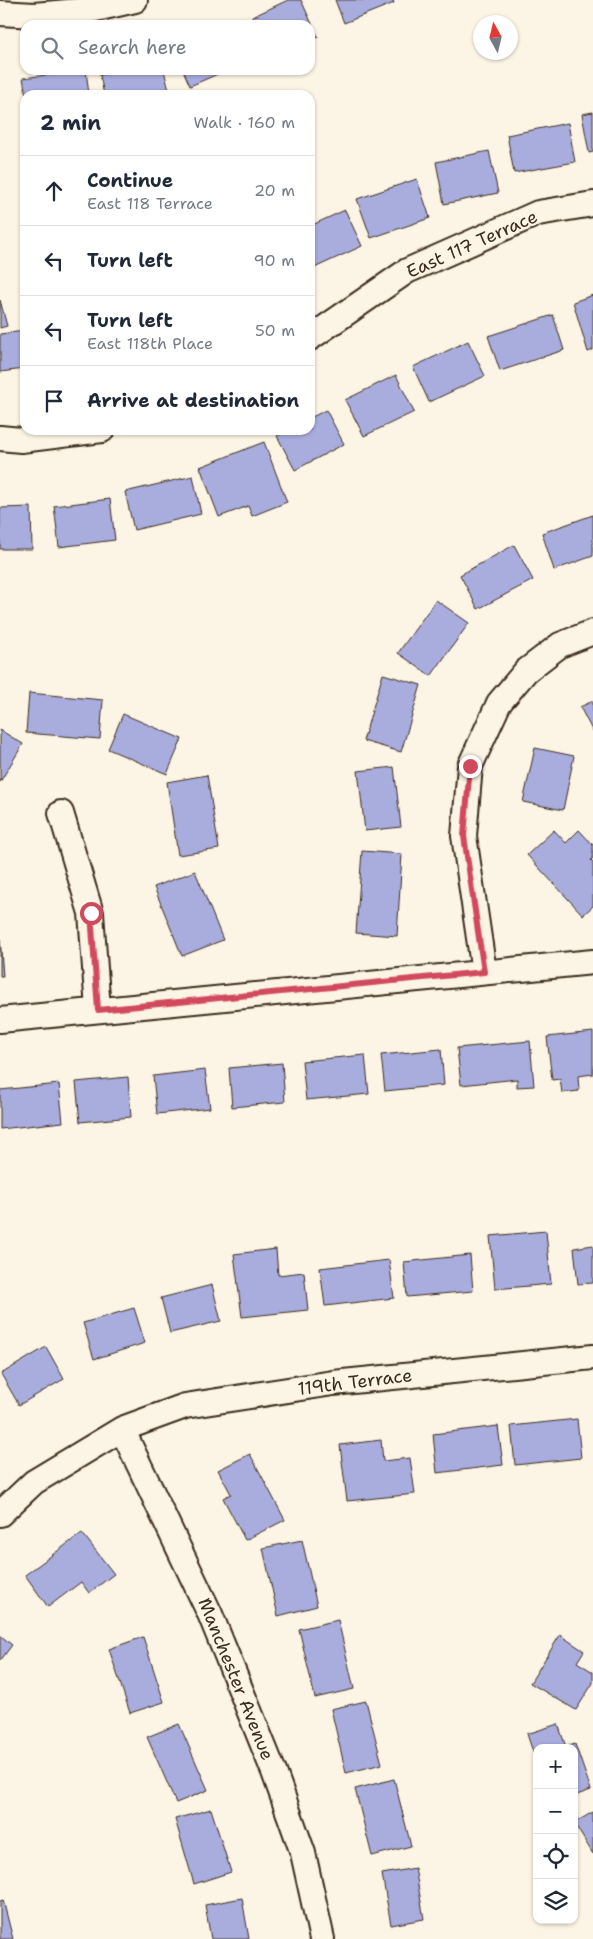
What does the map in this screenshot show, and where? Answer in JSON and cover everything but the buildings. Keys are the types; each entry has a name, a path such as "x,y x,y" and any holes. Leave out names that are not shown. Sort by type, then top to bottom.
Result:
{"street":[{"path":"0,13 34,15 91,10 135,0"},
{"name":"East 117 Terrace","path":"315,335 407,271 538,213 593,204"},
{"path":"0,438 21,440 62,435"},
{"path":"484,972 464,836 470,766 499,703 526,671 560,645 593,632"},
{"path":"61,813 91,913 98,1010"},
{"path":"0,1020 593,962"},
{"name":"119th Terrace","path":"0,1514 34,1482 122,1430 185,1406 333,1384 593,1357"},
{"name":"Manchester Avenue","path":"122,1430 210,1614 274,1772 303,1853 322,1939"}],"route":[{"path":"91,913 98,1010 484,972 464,836 470,766"}]}
